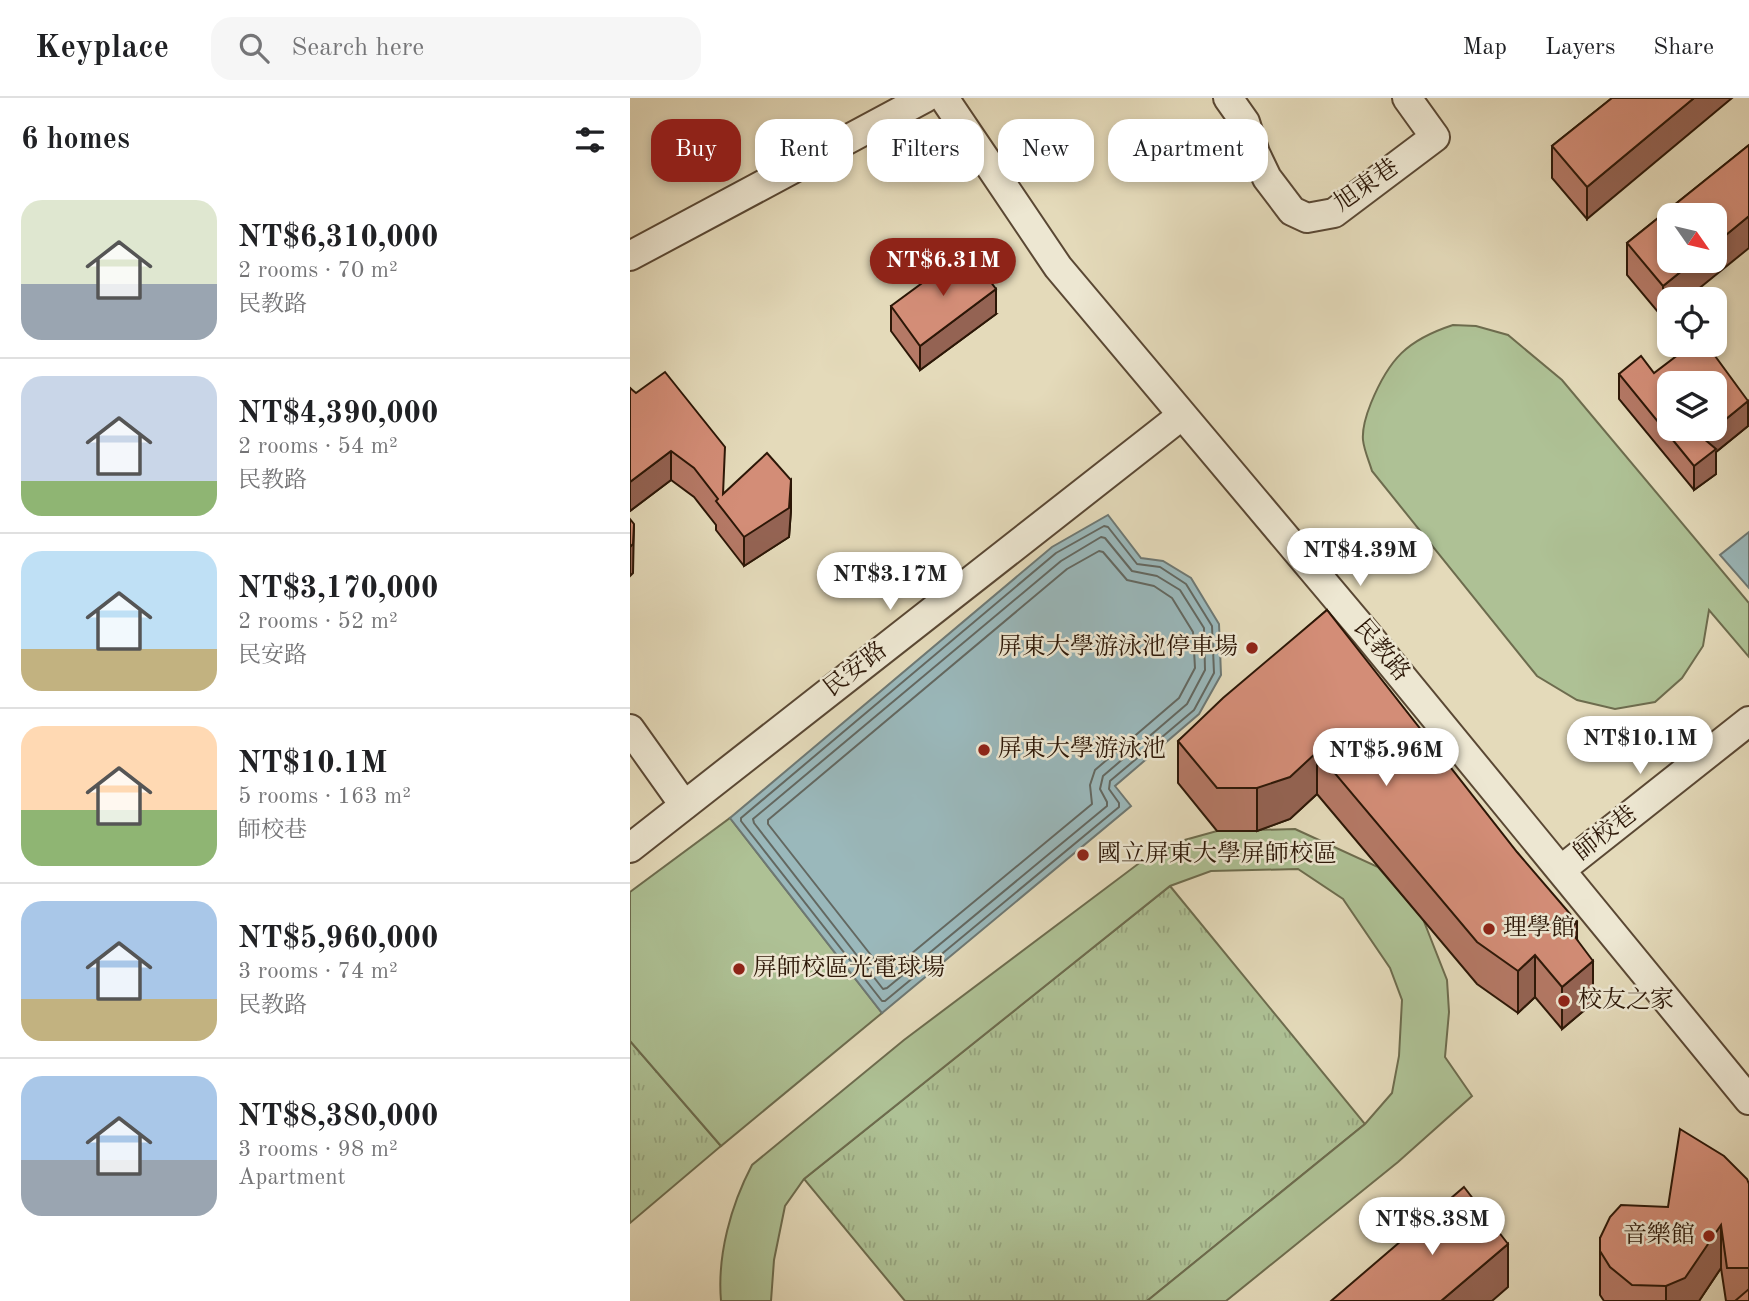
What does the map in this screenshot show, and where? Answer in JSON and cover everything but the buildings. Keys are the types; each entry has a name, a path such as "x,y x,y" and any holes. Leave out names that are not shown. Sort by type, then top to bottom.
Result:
{"street":[{"path":"630,256 925,98"},
{"name":"民教路","path":"944,98 1058,267 1562,869 1749,1100"},
{"name":"旭東巷","path":"1228,98 1245,122 1267,178 1292,211 1307,218 1334,212 1435,137 1407,98"},
{"name":"民安路","path":"630,848 1181,416"},
{"name":"師校巷","path":"1562,869 1749,721"},
{"path":"630,729 684,805"}],"green space":[{"path":"1453,325 1476,326 1508,335 1562,380 1749,603 1749,657 1709,610 1703,646 1682,678 1655,702 1615,709 1577,700 1537,676 1372,471 1364,448 1363,431 1368,411 1385,374 1402,353 1423,337"},
{"name":"屏師校區光電球場","path":"730,818 882,1013 721,1146 630,1041 630,892"},
{"path":"1295,829 1378,867 1423,919 1447,980 1449,1012 1445,1057 1472,1096 1398,1162 1226,1301 1147,1301 1365,1124 1392,1093 1399,1056 1402,1000 1390,968 1343,899 1298,869 1211,871 1170,886 804,1179 785,1206 774,1260 771,1301 721,1301 721,1266 727,1231 752,1165 904,1040 1142,861 1181,841 1217,831"},
{"path":"1170,886 1365,1124 1147,1301 905,1301 804,1179"},
{"path":"630,1041 721,1146 630,1223"}],"water":[{"name":"屏東大學游泳池","path":"1108,515 1141,558 1163,561 1191,578 1219,624 1221,675 1199,714 1115,786 1131,806 882,1013 730,818 1052,547"},
{"path":"1749,532 1749,588 1720,555"}],"place":[{"name":"屏東大學游泳池停車場","path":"1252,648"},
{"name":"屏東大學游泳池","path":"984,750"},
{"name":"國立屏東大學屏師校區","path":"1083,855"},
{"name":"理學館","path":"1489,929"},
{"name":"屏師校區光電球場","path":"739,969"},
{"name":"校友之家","path":"1564,1001"},
{"name":"音樂館","path":"1709,1236"}]}
